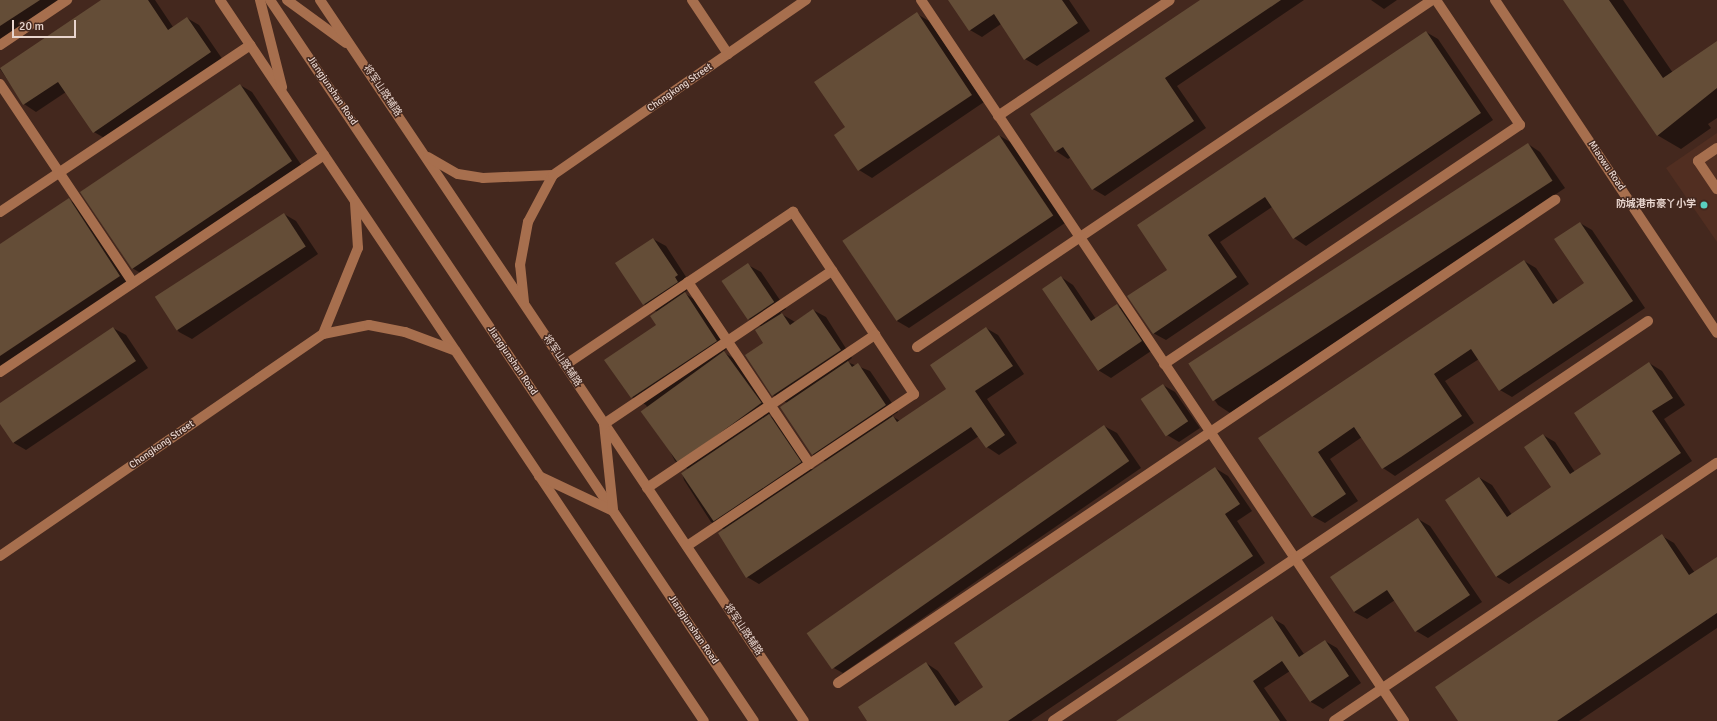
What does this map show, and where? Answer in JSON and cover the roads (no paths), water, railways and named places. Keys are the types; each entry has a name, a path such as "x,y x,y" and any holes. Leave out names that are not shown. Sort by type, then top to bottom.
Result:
{"street":[{"path":"0,45 67,0"},
{"path":"220,0 704,721"},
{"path":"260,0 283,94"},
{"name":"Jiangjunshan Road","path":"270,0 754,721"},
{"path":"287,0 352,47"},
{"name":"将军山路辅路","path":"320,0 804,721"},
{"path":"692,0 728,54"},
{"name":"Chongkong Street","path":"524,304 520,264 528,222 553,175 806,0"},
{"path":"921,0 1404,721"},
{"path":"998,116 1170,0"},
{"path":"917,347 1432,0"},
{"path":"1164,364 1520,125 1436,0"},
{"name":"Miaowu Road","path":"1495,0 1717,333"},
{"path":"0,212 250,45"},
{"path":"0,84 133,283"},
{"path":"1717,148 1698,161 1717,189"},
{"path":"0,372 324,155"},
{"path":"425,156 458,174 483,178 553,175"},
{"path":"838,683 1555,200"},
{"path":"323,334 358,248 355,201"},
{"path":"565,365 793,212 914,394 687,546"},
{"path":"613,512 604,424 832,271"},
{"path":"688,282 810,464"},
{"path":"1053,721 1648,321"},
{"name":"Chongkong Street","path":"0,556 323,334 369,325 405,332 456,351"},
{"path":"647,488 875,335"},
{"path":"1334,721 1717,463"},
{"path":"540,476 613,512"}],"place":[{"name":"防城港市豪丫小学","path":"1704,205"}]}
